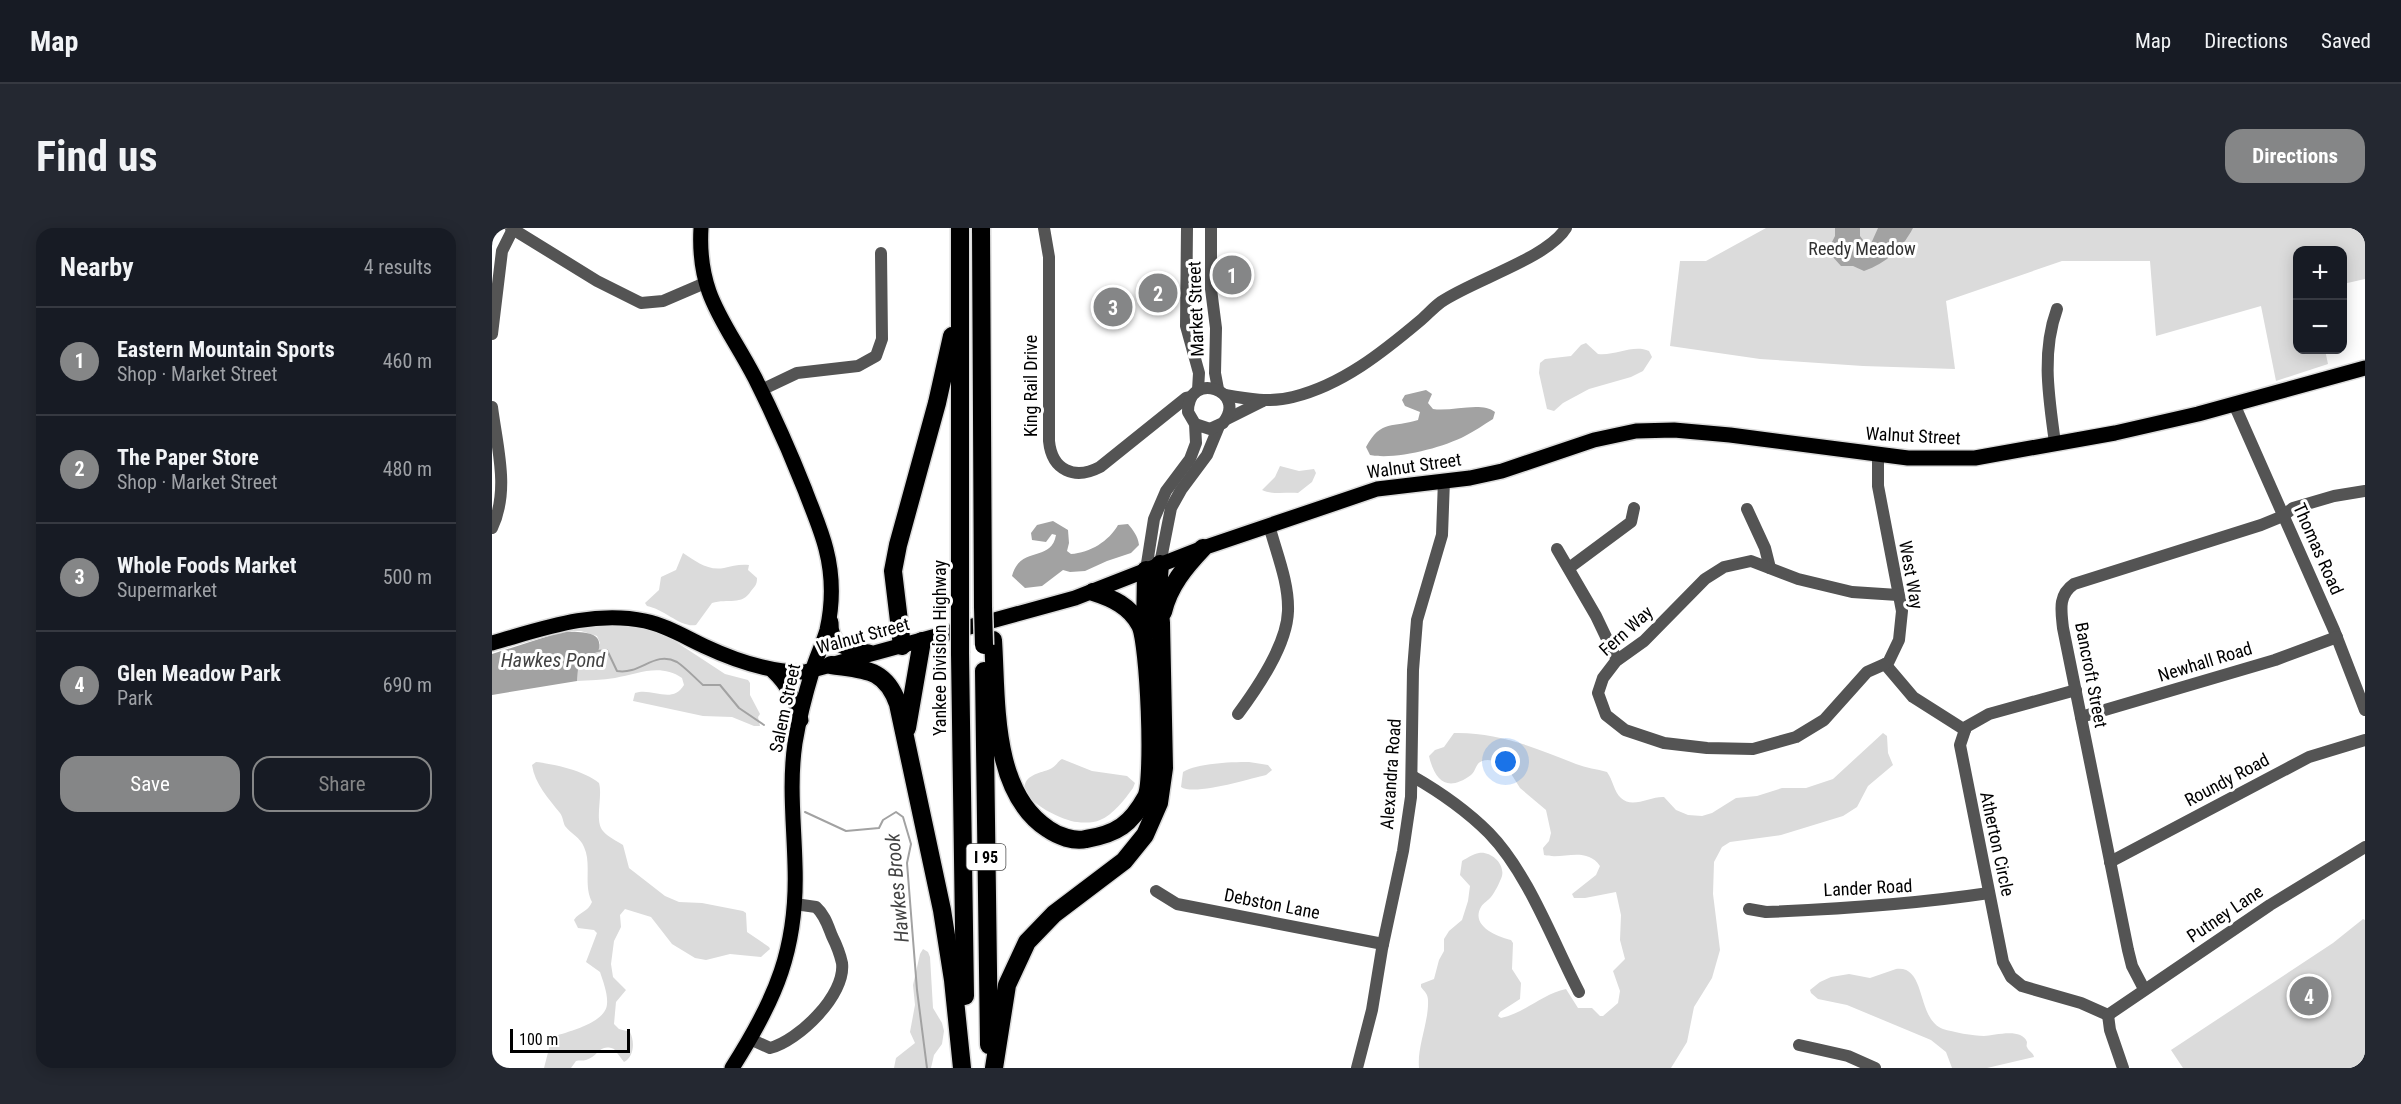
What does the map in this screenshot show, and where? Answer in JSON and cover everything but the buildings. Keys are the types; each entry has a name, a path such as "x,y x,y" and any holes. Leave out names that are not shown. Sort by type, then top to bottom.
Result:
{"highway":[{"name":"Yankee Division Highway","path":"960,228 960,653 967,1068"},
{"path":"981,228 983,613 1006,769 1017,797 1034,820 1055,834 1082,840 1108,836 1130,822 1148,794 1151,762 1145,646 1153,567"},
{"path":"902,646 893,571 914,481 937,403 960,296"},
{"path":"1161,623 1173,586 1203,548"},
{"path":"994,1068 1007,986 1027,942 1054,914 1124,861 1145,835 1159,803 1164,768 1161,623 1153,567"},
{"path":"1093,592 1112,598 1132,614 1140,625 1145,646"},
{"path":"907,750 907,722 922,641"},
{"name":"I 95","path":"989,642 989,1068"},
{"path":"831,665 870,671 886,681 898,704 942,910 953,980 962,1068"}],"main road":[{"name":"Salem Street","path":"701,228 700,249 705,283 722,324 761,390 791,455 826,548 831,574 831,605 827,631 812,670 795,742 791,783 795,904 790,944 781,975 765,1014 732,1068"},
{"name":"Walnut Street","path":"492,643 583,619 613,617 647,621 735,659 780,673 812,670 1006,619 1093,592 1203,548 1377,489 1502,471 1594,440 1636,431 1674,430 1730,435 1878,455 1942,459 1975,458 2157,424 2365,368"},
{"path":"831,605 831,631 834,640 842,647 855,651 878,652"},
{"path":"773,671 793,696 801,720"}],"street":[{"name":"King Rail Drive","path":"1044,228 1049,257 1050,454 1058,465 1075,474 1089,473 1195,393"},
{"name":"Market Street","path":"1153,567 1154,519 1166,491 1190,459 1196,443 1188,404 1195,393 1199,373 1186,326 1188,228"},
{"name":"Market Street","path":"1153,567 1171,508 1181,490 1207,456 1229,408 1215,374 1216,328 1211,289 1211,228"},
{"path":"1195,393 1208,387 1221,392 1267,400 1293,397 1349,375 1441,302 1532,256 1552,244 1566,228"},
{"path":"492,334 502,251 512,229 597,281 641,303 663,301 705,283"},
{"path":"761,390 796,373 858,366 876,356 882,339 881,253"},
{"path":"2055,443 2047,369 2050,329 2057,309"},
{"path":"1193,422 1210,429 1267,400"},
{"name":"Thomas Road","path":"2234,404 2337,637 2365,710"},
{"path":"492,407 503,486 498,515 492,528"},
{"name":"King Rail Drive","path":"1152,424 1172,416 1193,422"},
{"name":"West Way","path":"1878,455 1878,486 1902,611 1899,640 1888,663 1885,664"},
{"name":"Alexandra Road","path":"1358,1068 1372,1010 1383,944 1403,851 1411,797 1413,670 1418,620 1442,536 1444,480"},
{"path":"2283,516 2293,508 2334,496 2365,491"},
{"path":"1569,568 1631,522 1634,508"},
{"path":"1747,509 1765,548 1770,568"},
{"name":"Bancroft Street","path":"2144,989 2132,966 2110,862 2061,612 2063,596 2074,584 2283,516"},
{"path":"1238,714 1254,692 1278,648 1288,612 1287,597 1269,525"},
{"path":"1557,549 1617,660"},
{"name":"Fern Way","path":"1885,664 1867,672 1824,720 1796,737 1753,749 1707,748 1664,743 1625,730 1606,715 1598,693 1603,678 1617,660 1644,641 1705,579 1724,567 1751,561 1798,579 1852,592 1898,595"},
{"name":"Newhall Road","path":"2081,717 2275,660 2337,637"},
{"path":"1885,664 1913,697 1965,730 1966,727 1989,714 2076,690"},
{"name":"Atherton Circle","path":"1965,730 1960,745 2003,962 2010,977 2022,986 2081,1003 2108,1015"},
{"name":"Roundy Road","path":"2110,862 2309,757 2365,740"},
{"path":"1412,776 1447,796 1489,833 1516,867 1579,992"},
{"name":"Putney Lane","path":"2108,1015 2328,868 2365,847"},
{"name":"Debston Lane","path":"1156,891 1177,904 1383,944"},
{"name":"Lander Road","path":"1749,909 1766,912 1924,903 1989,893"},
{"path":"750,1040 770,1048 805,1028 831,999 838,983 842,964 825,917 816,908 795,904"},
{"path":"2108,1015 2110,1030 2123,1068"},
{"path":"1799,1045 1848,1056 1875,1068"}],"green space":[{"path":"1766,228 2365,228 2365,279 2347,283 2347,246 2293,246 2293,354 2326,354 2328,364 2276,381 2261,306 2156,336 2150,261 2062,261 1946,301 1955,369 1760,359 1670,346 1680,261 1706,261"},
{"path":"1586,343 1598,354 1643,349 1649,351 1652,357 1643,371 1631,377 1589,389 1563,403 1554,411 1547,409 1539,373 1540,363 1545,359 1571,356"},
{"path":"1280,466 1299,471 1314,469 1316,473 1312,482 1298,493 1275,493 1262,490 1275,477"},
{"path":"683,553 702,565 712,568 749,565 748,570 757,578 756,584 747,596 739,600 712,603 696,625 684,624 645,603 659,590 661,577 676,570"},
{"path":"622,619 667,636 725,674 748,680 750,695 760,714 758,717 760,726 754,726 732,717 703,716 633,701 635,693 668,695 679,691 684,685 682,678 665,671 657,670 615,678 577,681 579,658 598,652 600,643 597,636 581,631 564,631"},
{"path":"1454,733 1502,738 1607,772 1617,793 1625,801 1636,802 1664,797 1676,810 1688,815 1702,816 1712,813 1736,798 1757,796 1782,788 1806,788 1833,779 1883,733 1887,736 1888,753 1893,765 1868,786 1857,807 1843,816 1781,835 1730,842 1722,847 1714,862 1713,894 1720,950 1712,978 1694,1007 1687,1042 1671,1068 1419,1068 1428,1008 1427,996 1421,984 1434,979 1444,951 1444,939 1449,931 1462,920 1470,886 1460,875 1462,861 1470,856 1479,853 1488,854 1499,862 1502,871 1496,890 1482,905 1479,914 1479,920 1487,930 1513,943 1512,969 1521,983 1520,999 1500,1012 1498,1016 1501,1018 1510,1016 1557,991 1566,989 1578,1008 1592,1008 1603,1016 1618,1003 1620,991 1613,971 1625,959 1620,940 1621,915 1616,892 1585,898 1574,898 1572,894 1596,875 1600,866 1594,860 1581,855 1544,855 1543,848 1549,841 1551,833 1546,810 1520,788 1505,764 1491,760 1482,761 1471,775 1456,783 1444,782 1439,778 1429,756 1435,750 1444,747"},
{"path":"1062,759 1092,771 1127,776 1135,783 1122,802 1105,818 1089,822 1071,821 1044,809 1029,797 1025,790 1027,780 1052,768"},
{"path":"536,762 578,772 599,783 600,826 607,835 623,845 629,868 665,896 679,902 702,903 743,911 746,913 747,932 770,949 761,957 730,954 706,960 695,958 672,944 651,917 625,909 620,915 621,927 614,941 611,964 613,977 626,990 616,1002 614,1024 619,1029 630,1032 632,1036 632,1053 624,1062 614,1049 605,1048 590,1058 576,1061 571,1068 544,1068 552,1037 593,1021 605,1011 607,1000 600,972 586,962 597,933 594,930 578,928 574,920 592,902 588,889 586,854 578,838 565,826 561,815 539,785 532,765"},
{"path":"1249,762 1268,765 1272,770 1266,775 1222,786 1197,789 1181,787 1183,772 1189,769 1215,764"},
{"path":"2363,919 2365,920 2365,1068 2183,1068 2171,1050 2333,943"},
{"path":"923,949 930,957 933,1008 944,1031 942,1044 934,1055 931,1068 894,1068 896,1058 915,1043 910,1032 915,1005 913,985"},
{"path":"1896,969 1906,970 1913,975 1929,1015 1934,1023 1943,1029 1979,1036 2007,1033 2019,1035 2024,1037 2034,1057 1987,1068 1952,1068 1946,1052 1931,1040 1847,1005 1818,999 1810,990 1831,977 1849,974 1870,978"}],"water":[{"name":"Reedy Meadow","path":"1835,228 1860,228 1860,236 1869,248 1878,228 1913,228 1893,254 1864,271 1853,266 1841,266 1832,256 1831,244 1835,236"},
{"path":"1426,390 1432,394 1428,403 1433,409 1482,407 1495,412 1493,419 1465,436 1431,449 1392,456 1370,455 1366,447 1382,428 1418,420 1420,412 1405,406 1402,400 1405,395"},
{"path":"1053,521 1068,530 1067,551 1071,554 1098,545 1110,536 1118,525 1128,524 1139,545 1131,553 1085,571 1063,570 1042,586 1025,588 1012,576 1016,566 1022,560 1048,549 1053,544 1056,535 1052,534 1046,542 1032,540 1031,533 1037,525"},
{"name":"Hawkes Pond","path":"564,631 583,632 598,639 598,652 579,658 577,681 492,695 492,654"}],"waterway":[{"name":"Hawkes Brook","path":"597,651 607,650 617,671 633,670 661,659 677,662 703,685 720,685 739,708 764,725"},
{"name":"Hawkes Brook","path":"805,812 846,831 879,828 883,820 896,812 903,817 911,844 907,863 917,990 927,1068"}],"place":[{"name":"Eastern Mountain Sports","path":"1232,275"},
{"name":"The Paper Store","path":"1158,293"},
{"name":"Whole Foods Market","path":"1113,307"},
{"name":"Glen Meadow Park","path":"2309,996"}]}
